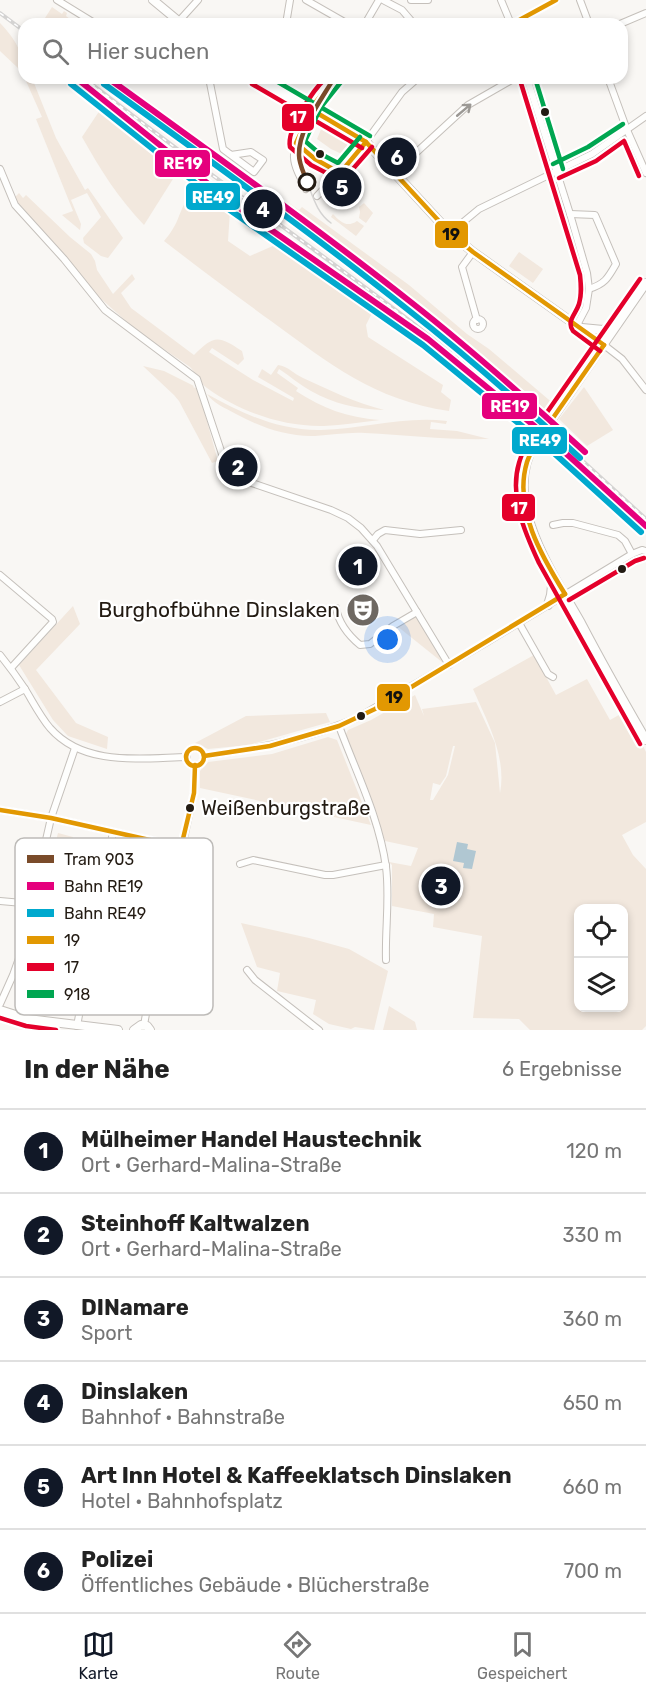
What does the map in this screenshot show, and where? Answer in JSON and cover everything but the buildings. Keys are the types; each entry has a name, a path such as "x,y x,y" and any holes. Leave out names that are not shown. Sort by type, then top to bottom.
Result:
{"main road":[{"path":"153,0 175,18"},
{"path":"265,84 366,142 450,233 473,252 604,345"},
{"path":"646,283 530,452 523,485 530,519 543,557 646,740"},
{"path":"579,326 603,330 618,323"},
{"path":"548,605 553,575"},
{"path":"0,1010 15,1015"},
{"path":"16,1015 28,1019 118,1030"},
{"path":"134,1030 139,1026 147,1028"}],"street":[{"path":"57,0 86,18"},
{"path":"185,18 198,0"},
{"path":"287,18 290,0"},
{"path":"306,0 338,18"},
{"path":"369,18 381,0 402,10 409,18"},
{"path":"411,0 428,0"},
{"path":"501,0 508,18"},
{"path":"522,18 556,0"},
{"path":"580,0 587,18"},
{"path":"628,21 646,14"},
{"path":"210,84 223,149 231,155 254,172 262,160 251,152 231,155"},
{"path":"273,89 275,84"},
{"path":"317,196 340,173 366,142 402,92 411,84"},
{"path":"394,173 468,105 505,84"},
{"path":"529,84 587,273 589,289 586,308 579,326"},
{"path":"610,84 646,173"},
{"path":"298,103 311,100 331,85"},
{"path":"306,189 294,156 298,137 331,85"},
{"path":"315,112 322,93"},
{"path":"450,233 479,209 592,154 646,116"},
{"path":"0,170 15,205 64,259 105,310 197,379 225,463 231,473 240,479 331,510 348,518 361,528 373,540 449,665"},
{"path":"570,214 594,215 616,264 600,286 589,289"},
{"path":"473,252 462,267 477,320"},
{"path":"604,345 622,359 646,390"},
{"path":"553,525 569,523 618,535 625,541 632,554"},
{"path":"373,540 385,530 420,534 461,530"},
{"path":"204,756 270,746 339,726 375,709 632,554 646,550"},
{"path":"0,575 53,622 11,668"},
{"path":"336,608 338,618 346,631 360,645 370,644 393,626 417,612"},
{"path":"519,623 548,674 553,677"},
{"path":"0,655 51,729 75,748 129,759 187,757"},
{"path":"0,702 25,689"},
{"path":"339,726 370,804 386,865 388,888 386,960"},
{"path":"46,838 75,748"},
{"path":"193,748 199,749 204,756 203,762 195,765 190,764 187,757 188,752 193,748"},
{"path":"183,838 194,793 195,765"},
{"path":"0,810 51,818 140,838"},
{"path":"112,838 113,832"},
{"path":"240,864 253,860 325,875 386,865"},
{"path":"0,901 15,901"},
{"path":"0,1004 15,969"},
{"path":"247,970 255,980 319,1030"},
{"path":"77,1026 79,1015"}],"shaded area":[{"path":"52,7 62,14 64,11 69,18 45,18"},
{"path":"0,23 18,48 18,68 0,51"},
{"path":"27,84 34,84 56,138 85,190 88,188 123,238 108,258 101,256 84,243 83,238 101,217 87,193 71,200 81,224 80,230 62,215 73,211 36,119 42,117"},
{"path":"100,110 178,171 144,225 110,183 82,137"},
{"path":"322,127 356,147 346,156 331,149 317,139"},
{"path":"200,191 209,194 230,211 228,241 250,256 275,245 373,311 366,325 368,337 443,385 441,392 451,400 449,411 422,406 398,398 354,378 313,352 164,241 175,226 186,200"},
{"path":"19,193 23,198 26,195 91,254 97,270 113,294 132,274 135,279 121,293 131,308 194,355 212,341 222,340 242,351 244,359 238,365 212,348 209,352 253,380 293,401 294,398 258,377 262,369 271,375 278,365 285,367 333,392 384,410 355,407 320,396 279,369 277,373 298,388 296,391 306,397 346,414 380,420 324,426 293,424 248,411 220,397 205,386 190,367 136,330 99,297 14,198"},
{"path":"286,201 299,210 302,207 409,285 467,334 489,349 555,405 548,416 430,312 284,204"},
{"path":"364,203 373,213 366,223 359,218 359,207"},
{"path":"333,214 344,223 350,224 357,221 364,226 356,236 331,217"},
{"path":"519,252 543,269 533,283 509,266"},
{"path":"143,366 164,371 198,389 218,461 212,463 179,401"},
{"path":"584,387 613,430 587,446 559,419"},
{"path":"207,394 262,420 291,428 321,430 399,421 430,420 447,421 446,424 431,422 430,429 457,431 489,439 359,433 294,435 245,419 220,405"},
{"path":"73,606 80,624 36,670 76,723 108,737 107,749 68,736 53,720 19,665"},
{"path":"415,615 442,659 442,662 397,626"},
{"path":"534,655 556,695 587,679 610,720 626,711 646,752 646,822 622,835 633,855 646,869 646,1026 642,1030 530,1030 519,1019 473,1018 482,936 433,927 434,914 392,906 392,865 389,862 411,866 418,848 385,841 346,734 348,730 415,695 424,716 422,709 476,702 495,743 473,689","holes":["495,743 501,766 500,793","453,746 455,746 448,775 433,800 430,800 433,783 440,785 446,776"]},
{"path":"326,713 330,722 249,745 208,749 195,743 246,716"},
{"path":"328,737 337,740 371,825 200,788 200,771 208,762 272,754"},
{"path":"58,833 73,837 73,838 57,838"},
{"path":"241,923 349,949 388,971 374,1030 355,1027 351,1029 329,1024 313,1014 316,1000 277,991 280,973 257,967"},
{"path":"389,1006 415,1022 417,1030 383,1030"}],"water":[{"path":"457,842 468,844 467,849 476,851 472,869 463,868 464,863 453,861"}],"tram line":[{"name":"903","path":"307,182 299,155 302,135 330,84"},
{"path":"307,182 319,210 331,223"}],"railway":[{"path":"0,13 18,26"},
{"path":"92,84 411,322 518,405"},
{"path":"562,442 646,519"}],"rail line":[{"name":"RE49","path":"71,84 227,208 423,345 544,444 641,532"},
{"name":"RE19","path":"84,84 231,202 428,339 549,438 646,526"},
{"name":"RE49","path":"104,84 295,223 407,309 538,419 580,458"},
{"name":"RE19","path":"116,84 299,217 412,303 500,376 585,452"}],"transit line":[{"name":"19","path":"523,18 556,0"},
{"name":"17","path":"252,84 362,148"},
{"name":"918","path":"281,84 370,136"},
{"name":"17","path":"320,84 296,121 290,147 311,165 340,180 345,178 372,147"},
{"name":"19","path":"330,84 315,103 296,143 315,159 340,173 366,142"},
{"name":"918","path":"339,84 321,107 305,141 319,153 338,163 360,137"},
{"name":"17","path":"521,84 580,275 581,297 571,321 571,327 573,331 600,351"},
{"name":"918","path":"537,84 563,169"},
{"name":"19","path":"312,110 366,142 450,233 473,252 604,345"},
{"name":"918","path":"553,164 588,147 623,124"},
{"name":"17","path":"559,178 596,161 624,141 639,176"},
{"name":"17","path":"640,279 527,441 516,476 516,489 524,527 539,563 640,744"},
{"name":"19","path":"565,594 547,564 532,531 524,497 524,479 527,462 534,445 604,345"},
{"name":"17","path":"569,600 644,558"},
{"name":"19","path":"204,756 270,746 339,726 375,709 565,594"},
{"name":"19","path":"195,748 201,751 204,757 201,763 195,766 189,763 186,757 189,751 195,748"},
{"name":"19","path":"183,838 194,793 195,765"},
{"name":"19","path":"0,810 51,818 141,838"},
{"name":"17","path":"0,1018 26,1026 56,1030"}],"place":[{"name":"Polizei","path":"397,157"},
{"name":"Art Inn Hotel & Kaffeeklatsch Dinslaken","path":"342,187"},
{"name":"Dinslaken","path":"263,209"},
{"name":"Steinhoff Kaltwalzen","path":"238,467"},
{"name":"Mülheimer Handel Haustechnik","path":"358,566"},
{"name":"Burghofbühne Dinslaken","path":"363,610"},
{"name":"Weißenburgstraße","path":"190,808"},
{"name":"DINamare","path":"441,886"}]}
